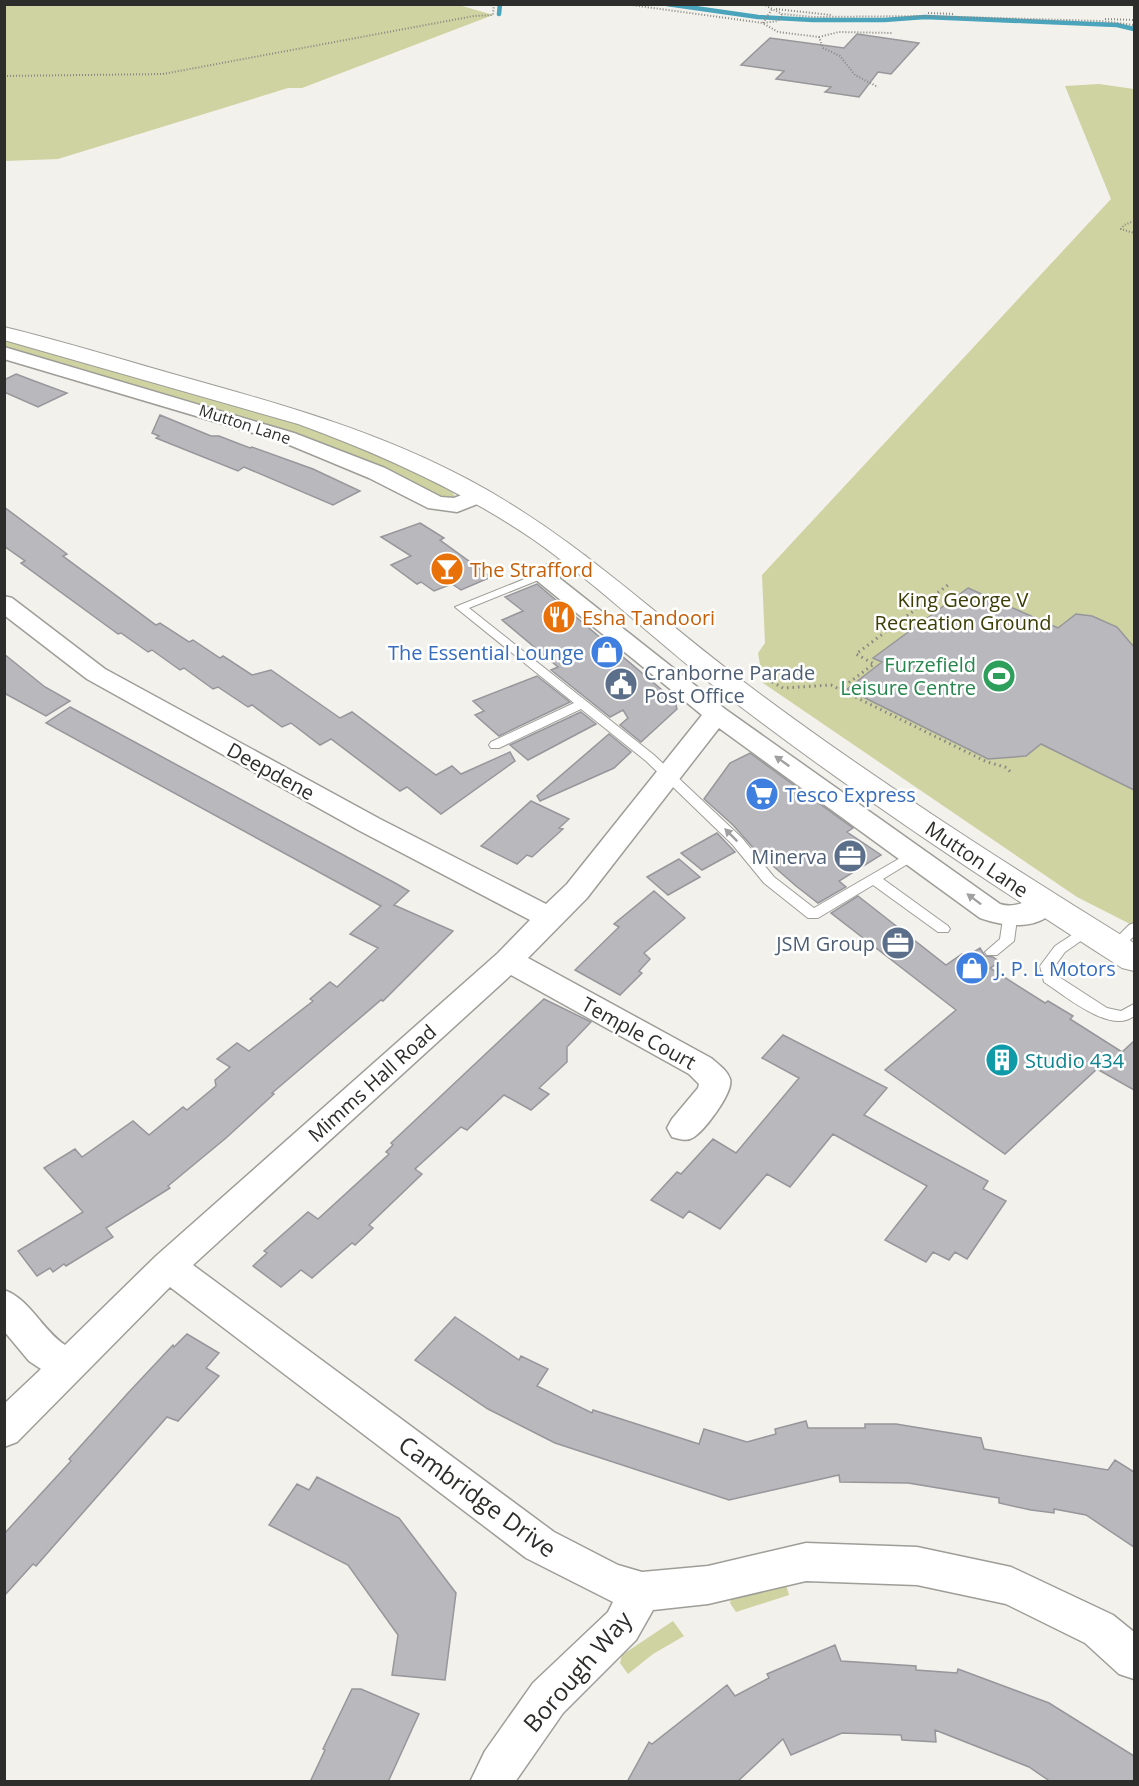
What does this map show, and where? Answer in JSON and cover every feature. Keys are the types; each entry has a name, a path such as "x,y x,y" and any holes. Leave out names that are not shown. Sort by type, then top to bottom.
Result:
{"main road":[{"name":"Mutton Lane","path":"4,333 263,406 345,432 477,496 544,536 740,692 849,771 1045,904 1124,953"}],"street":[{"name":"Mutton Lane","path":"4,353 287,437 377,473 435,503 457,505 477,496"},
{"path":"577,561 543,575 716,714 914,854 990,911 1011,919 1022,918 1045,904"},
{"name":"Deepdene","path":"4,603 96,674 370,825 550,919"},
{"name":"Mimms Hall Road","path":"4,1430 168,1266 508,960 550,919 577,891 716,714"},
{"name":"Temple Court","path":"508,960 700,1066 716,1080 714,1092 683,1128"},
{"name":"Cambridge Drive","path":"168,1266 540,1545 611,1582 642,1591 708,1585 806,1562 917,1566 1011,1586 1099,1629 1134,1659"},
{"path":"4,1305 42,1350 66,1366"},
{"name":"Borough Way","path":"492,1782 500,1766 548,1698 622,1626 642,1591"}],"lane":[{"path":"543,575 461,607 650,758 737,841 769,880 813,915 914,854"},
{"path":"495,745 582,704"},
{"path":"874,879 943,929"},
{"path":"992,952 1007,940 1011,919"},
{"path":"1124,953 1134,928"},
{"path":"1087,930 1060,949 1047,966 1049,978 1103,1013 1124,1017 1134,1009"}],"path":[{"path":"4,76 163,74 474,16 493,15 494,4"},
{"path":"624,4 763,23 772,23 781,17 926,16 1101,21 1134,26"},
{"path":"763,4 772,8 842,15 938,13 1134,20"},
{"path":"763,23 772,8"},
{"path":"772,8 781,17"},
{"path":"763,23 778,32 819,37 840,32 892,33"},
{"path":"819,37 823,48 840,56 855,75 878,87"},
{"path":"1134,221 1124,225 1121,229 1134,233"},
{"path":"840,689 874,664 856,654 948,585"},
{"path":"767,679 783,688 831,685 987,762 1005,767 1013,774"}],"green space":[{"path":"5,5 459,5 493,15 302,88 288,88 58,159 5,161"},
{"name":"King George V Recreation Ground","path":"1099,84 1134,89 1134,926 1077,897 763,683 758,653 765,643 762,575 1111,199 1065,86"},
{"path":"4,339 320,430 407,468 452,492 455,496 444,500 286,431 5,348"},
{"path":"786,1585 789,1595 736,1612 730,1603 733,1592"},
{"path":"673,1621 684,1636 653,1654 628,1674 620,1663 622,1655"}],"building":[{"path":"857,34 919,43 891,74 878,72 859,97 825,92 831,87 776,79 784,71 741,65 770,38 844,48"},
{"path":"16,374 67,393 38,407 4,392 4,380"},
{"path":"160,415 211,436 219,436 313,469 360,491 333,505 244,467 238,471 156,438 159,436 152,433"},
{"path":"4,507 67,554 63,556 156,625 160,623 189,642 193,640 252,675 271,670 340,718 352,712 436,775 452,766 461,774 510,752 515,761 441,814 407,787 400,791 331,739 320,745 291,723 282,727 252,705 248,707 218,687 213,689 184,668 180,670 152,650 148,652 121,633 118,634 21,563 25,561 4,546"},
{"path":"420,523 444,538 440,540 491,577 461,590 452,584 434,591 421,582 417,584 391,565 411,556 381,537"},
{"path":"537,584 675,701 677,709 641,742 620,725 628,718 623,710 610,717 551,670 558,667 502,620 523,611 505,597"},
{"name":"Furzefield Leisure Centre","path":"968,588 1058,628 1076,614 1092,616 1117,627 1134,647 1134,790 1041,744 1026,756 988,759 847,689 882,662 873,658"},
{"path":"4,654 45,687 70,701 46,716 4,693"},
{"path":"537,676 570,702 499,736 475,715 484,711 473,701"},
{"path":"70,707 409,891 394,905 453,931 383,1001 381,1000 272,1093 274,1094 226,1138 168,1186 170,1188 106,1228 113,1237 66,1266 64,1264 53,1272 50,1268 37,1276 18,1251 83,1212 44,1168 75,1149 82,1157 133,1121 149,1135 183,1107 187,1110 216,1086 215,1080 230,1067 217,1059 237,1043 249,1051 313,1001 310,999 330,982 337,987 378,948 350,934 381,906 46,723"},
{"path":"581,712 596,724 528,760 510,745"},
{"path":"609,734 631,752 614,768 540,801 537,796"},
{"path":"750,753 853,828 847,832 881,855 839,881 846,887 818,903 796,886 757,852 733,825 704,799 730,763"},
{"path":"531,801 569,819 559,828 563,829 532,857 527,855 517,864 481,846"},
{"path":"717,833 735,852 702,870 681,853"},
{"path":"679,859 700,877 668,895 647,877"},
{"path":"654,891 685,918 644,953 650,959 639,971 642,973 620,995 575,970 619,927 614,924"},
{"name":"Studio 434","path":"858,896 946,965 962,954 966,957 980,948 985,956 993,957 1000,962 990,968 1045,1003 1048,1001 1073,1016 1070,1019 1122,1052 1134,1041 1134,1090 1097,1069 1005,1154 885,1070 956,1010 831,913"},
{"path":"544,999 591,1022 567,1047 567,1062 539,1088 549,1094 531,1110 504,1095 467,1130 461,1127 415,1169 422,1174 369,1225 373,1228 312,1278 301,1270 281,1287 253,1266 267,1253 264,1251 308,1212 318,1219 389,1154 386,1152 393,1145 391,1143"},
{"path":"783,1035 887,1088 864,1115 988,1181 983,1189 1006,1201 967,1259 955,1252 949,1260 933,1252 926,1262 885,1240 927,1186 833,1134 790,1187 767,1174 720,1229 689,1211 683,1218 651,1200 677,1172 681,1174 713,1139 736,1153 799,1078 762,1058"},
{"path":"455,1317 519,1360 521,1356 548,1369 537,1386 592,1413 593,1410 699,1444 704,1429 747,1442 776,1434 775,1429 806,1421 808,1428 865,1428 865,1424 896,1424 981,1438 984,1449 1108,1470 1115,1460 1134,1472 1134,1547 1086,1515 1054,1509 1054,1513 1031,1510 999,1503 999,1498 908,1483 840,1482 839,1475 729,1500 555,1443 488,1409 415,1360"},
{"path":"187,1334 219,1353 206,1368 219,1376 178,1421 167,1417 36,1566 33,1564 4,1596 4,1534 71,1461 69,1459 128,1393 173,1345 174,1347"},
{"path":"317,1477 399,1518 456,1593 445,1680 392,1675 398,1635 348,1565 269,1525 297,1484 309,1490"},
{"path":"835,1645 841,1661 916,1666 916,1670 957,1673 958,1669 1049,1703 1134,1756 1134,1782 1051,1782 1029,1767 935,1730 936,1742 902,1740 901,1735 842,1733 791,1755 783,1739 737,1782 627,1782 649,1742 652,1744 727,1685 735,1696 769,1678 767,1674"},
{"path":"352,1689 361,1689 419,1714 388,1782 310,1782 325,1750 323,1749"}],"waterway":[{"path":"499,14 500,4"},
{"path":"667,4 758,17 813,20 884,20 925,17 1117,25 1134,29"}],"place":[{"name":"The Strafford","path":"447,569"},
{"name":"Esha Tandoori","path":"559,617"},
{"name":"The Essential Lounge","path":"607,652"},
{"name":"Furzefield Leisure Centre","path":"999,676"},
{"name":"Cranborne Parade Post Office","path":"621,684"},
{"name":"Tesco Express","path":"762,794"},
{"name":"Minerva","path":"850,856"},
{"name":"JSM Group","path":"898,943"},
{"name":"J. P. L Motors","path":"972,968"},
{"name":"Studio 434","path":"1002,1060"}]}
